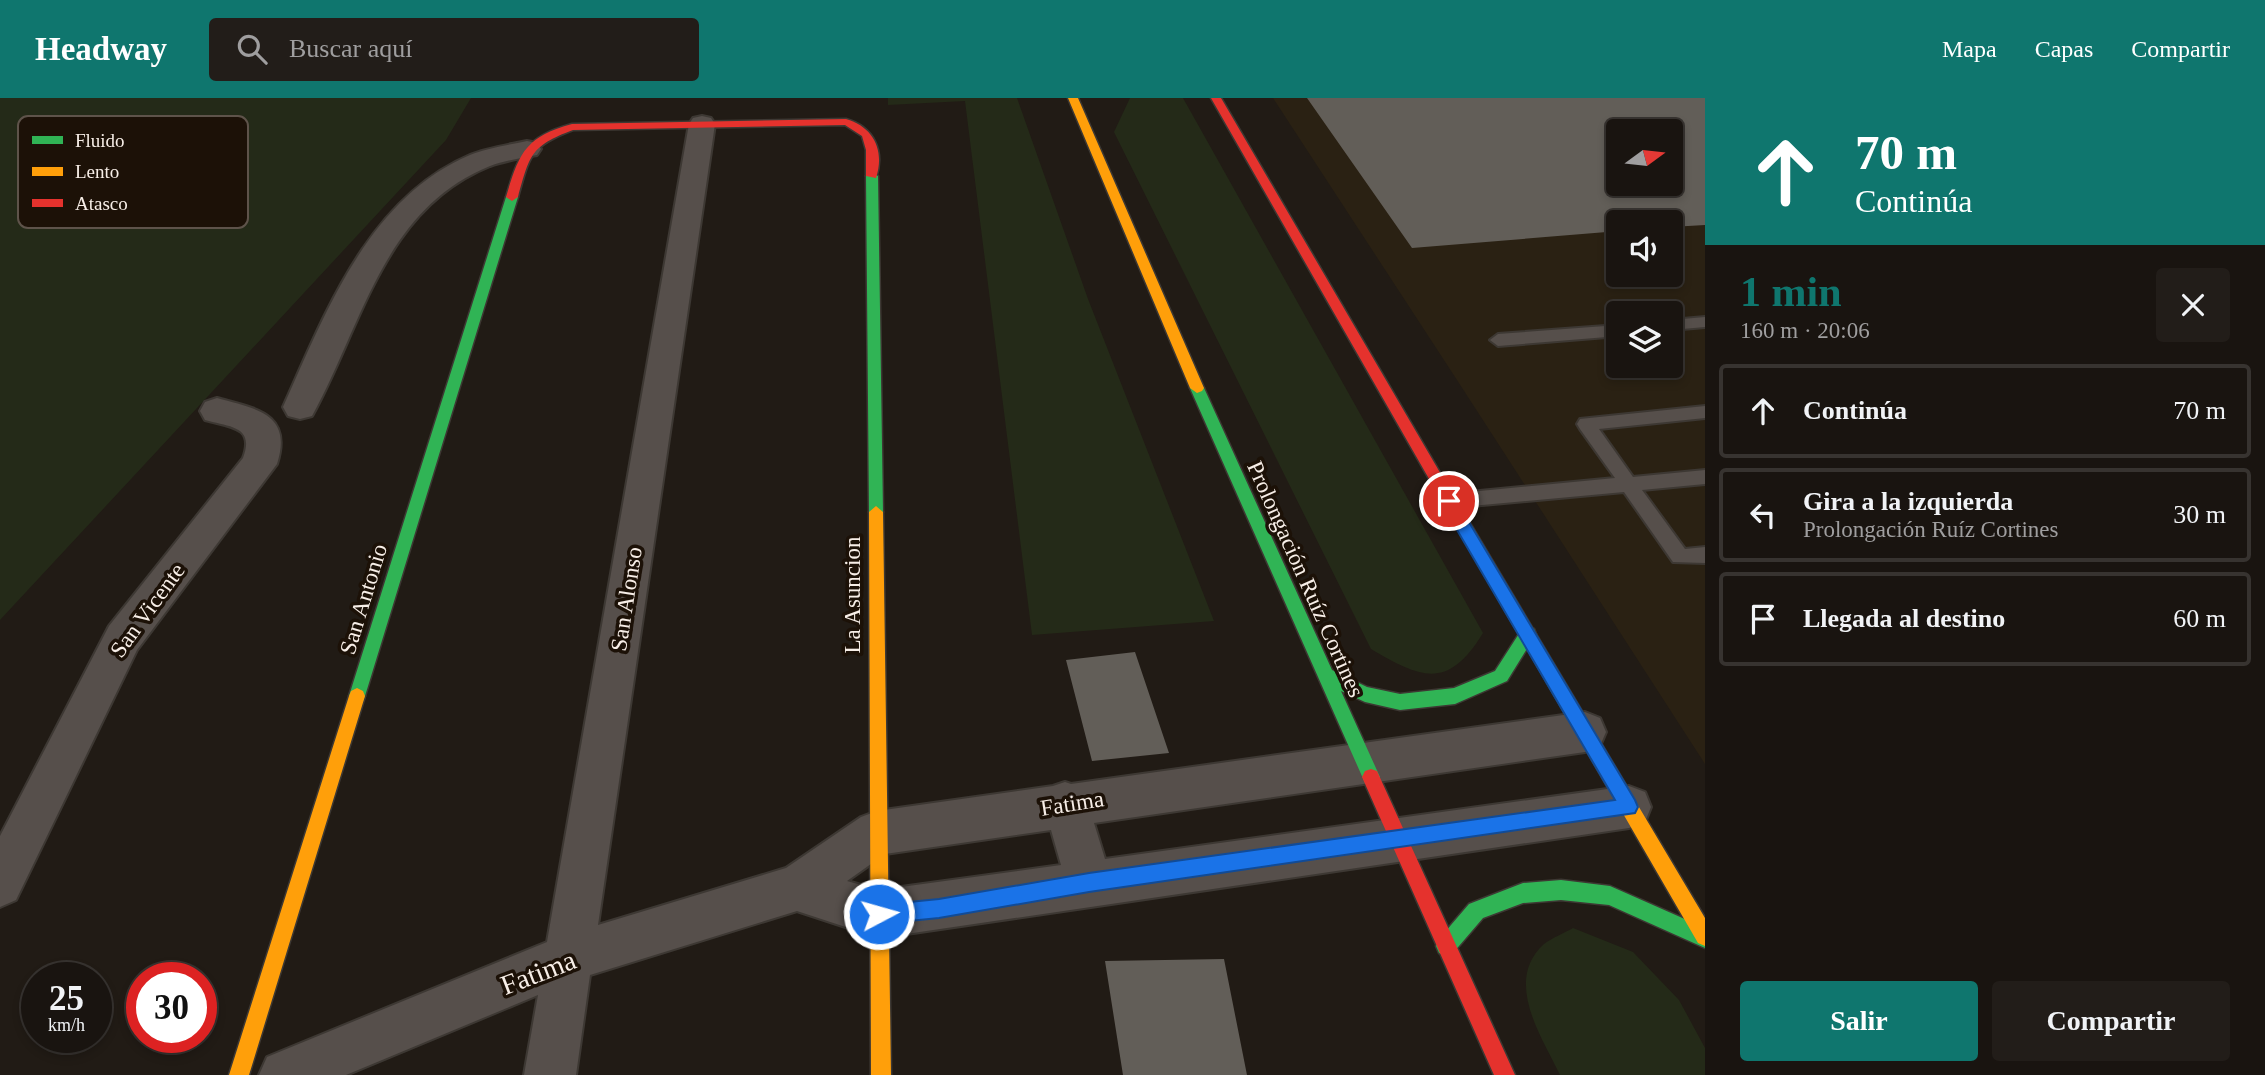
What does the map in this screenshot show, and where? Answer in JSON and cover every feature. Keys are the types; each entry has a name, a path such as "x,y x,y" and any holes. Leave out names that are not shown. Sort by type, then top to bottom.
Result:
{"main road":[{"name":"Prolongación Ruíz Cortines","path":"1073,98 1162,310 1504,1075"},
{"path":"1216,98 1705,937"},
{"name":"La Asuncion","path":"702,124 855,123 866,130 872,140 881,1075"},
{"path":"532,144 572,127 702,124"},
{"name":"San Antonio","path":"239,1075 532,144"},
{"path":"1323,674 1365,694 1400,702 1455,695 1502,676 1528,634"},
{"path":"1446,946 1475,911 1523,893 1561,890 1610,896 1705,937"}],"street":[{"name":"San Alonso","path":"550,1075 702,124"},
{"path":"300,407 370,258 406,210 458,170 489,155 532,144"},
{"name":"San Vicente","path":"0,884 123,638 258,464 265,446 264,432 252,421 217,411"},
{"name":"Fatima","path":"285,1075 568,958 797,888 877,833 1065,803 1586,732"},
{"path":"1065,803 1089,882"},
{"path":"797,888 879,914 1000,899 1089,882 1629,807"}],"lane":[{"path":"1683,324 1705,322"},
{"path":"1498,340 1606,331"},
{"path":"1705,412 1586,424 1680,557 1705,555"},
{"path":"1449,501 1705,477"}],"shaded area":[{"path":"1273,98 1705,98 1705,764 1457,380"}],"green space":[{"path":"0,98 471,98 446,140 0,620"},
{"path":"888,98 1017,98 1088,299 1214,621 1032,635 965,101 888,105"},
{"path":"1130,98 1183,98 1483,633 1458,664 1446,671 1433,674 1420,672 1371,649 1114,132"},
{"path":"1573,928 1633,952 1679,1000 1705,1048 1705,1075 1560,1075 1530,1009 1526,992 1527,975 1532,959 1544,944"}],"building":[{"path":"1307,98 1705,98 1705,225 1683,226 1683,210 1606,210 1606,232 1412,248"},
{"path":"1135,652 1169,753 1092,761 1066,660"},
{"path":"1224,959 1247,1075 1123,1075 1105,961"}],"traffic: fast":[{"path":"872,176 876,512"},
{"path":"357,696 512,197"},
{"path":"1197,388 1371,777"},
{"path":"1323,674 1365,694 1400,702 1455,696 1501,676 1528,634"},
{"path":"1446,946 1476,911 1523,893 1561,890 1610,896 1705,938"}],"traffic: slow":[{"path":"1073,98 1197,388"},
{"path":"1437,480 1705,936"},
{"path":"876,512 881,1075"},
{"path":"239,1075 357,696"}],"traffic: jam":[{"path":"1216,98 1437,480"},
{"path":"512,197 529,150 544,138 572,127 846,122 863,130 870,142 872,176"},
{"path":"1371,777 1505,1075"}],"route":[{"path":"879,914 939,908 1033,894 1089,882 1629,807 1449,501"}]}
